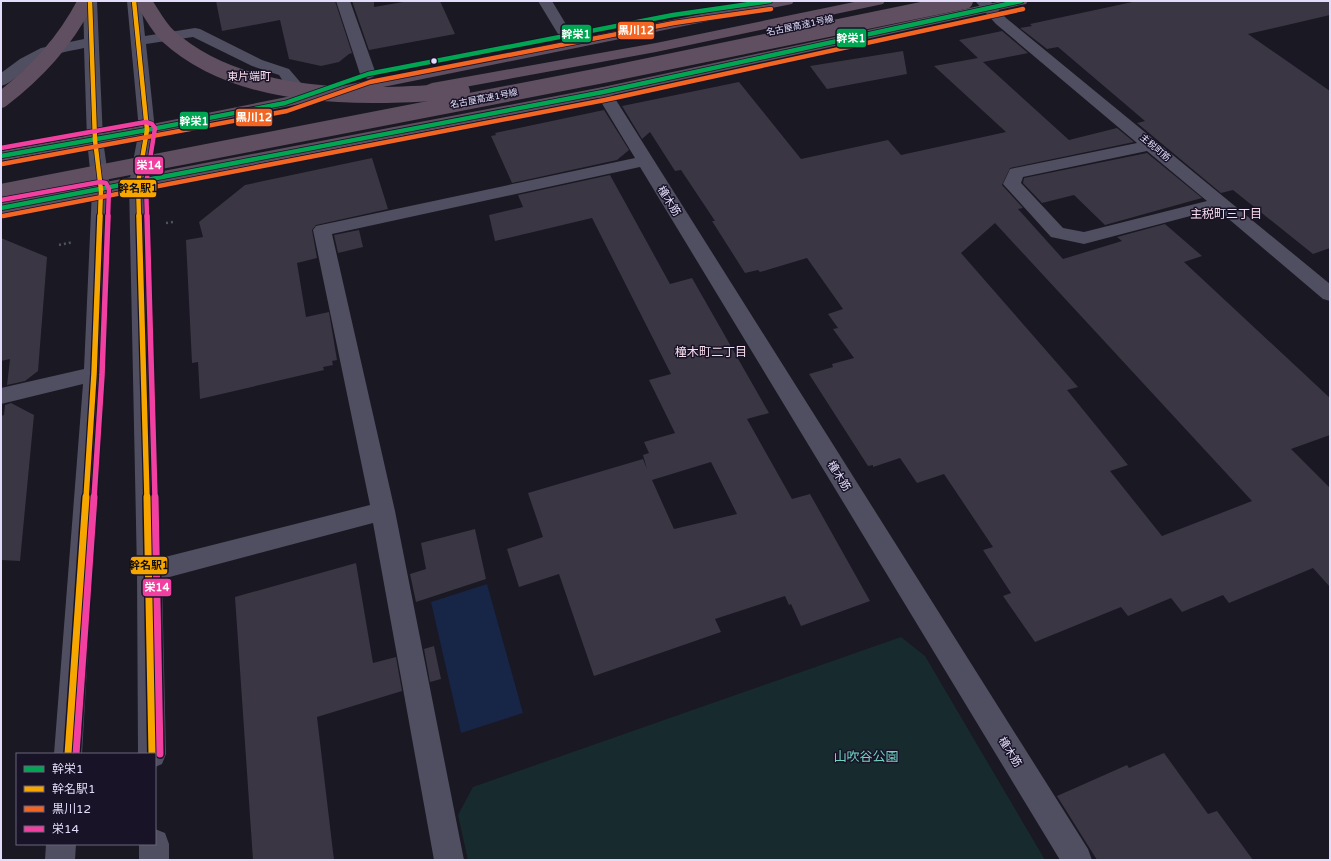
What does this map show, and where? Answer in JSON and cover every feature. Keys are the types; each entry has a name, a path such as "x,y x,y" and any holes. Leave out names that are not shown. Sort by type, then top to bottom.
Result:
{"highway":[{"path":"1,100 22,84 45,63 78,18 86,1"},
{"name":"名古屋高速1号線","path":"143,1 157,24 177,44 189,53 224,71 262,83 293,89 322,93 366,95 438,93 536,80 631,62 916,1"},
{"path":"291,100 368,74 673,15 770,1"},
{"path":"1,156 147,130 787,1"},
{"path":"244,110 323,106 536,71 753,29 878,1"},
{"name":"名古屋高速1号線","path":"1,192 651,67 965,1"},
{"path":"1,208 138,183 602,92 986,4 1021,1"}],"street":[{"path":"68,753 94,374 101,190 95,140 90,1"},
{"path":"134,1 147,130 138,183 149,572 152,753"},
{"path":"343,1 368,74"},
{"path":"544,1 566,36"},
{"name":"主税町筋","path":"986,4 1001,21 1330,294"},
{"path":"138,41 195,32 257,63 284,72 293,83 291,100"},
{"path":"1,81 25,62 46,51 91,42"},
{"name":"橦木筋","path":"602,92 1077,860"},
{"path":"1151,144 1016,173 1012,184 1057,233 1084,238 1220,203"},
{"path":"449,860 383,511 322,230 644,161"},
{"path":"1,396 94,374"},
{"path":"149,572 383,511"},
{"path":"60,860 62,845"},
{"path":"154,845 154,860"}],"green space":[{"name":"山吹谷公園","path":"901,637 925,656 1045,860 468,860 458,815 473,787"}],"water":[{"path":"487,584 523,713 461,733 431,602"}],"building":[{"path":"216,1 335,1 352,53 339,62 321,66 289,59 280,20 222,31"},
{"path":"352,1 374,1 374,7 409,1 440,1 455,34 369,50"},
{"path":"1137,1 1330,1 1330,15 1248,34 1330,91 1330,248 1313,254 1233,190 1221,193 1137,123 1145,121 1058,47 1047,49 1020,28 1032,26 1030,24"},
{"path":"1002,31 1028,53 983,62 1069,140 1117,128 1134,142 1010,168 1002,185 1023,208 1018,209 1063,259 1122,241 1117,237 1165,224 1202,256 1184,262 1330,398 1330,435 1291,449 1330,488 1330,587 1313,568 1229,603 1223,595 1182,612 1171,598 1128,616 1121,607 1035,642 1003,596 1011,593 983,550 993,547 944,474 917,483 900,458 873,467 873,465 868,466 809,374 833,367 832,364 854,358 833,329 838,328 828,314 843,309 807,258 760,272 758,270 745,273 712,221 715,221 681,170 675,171 650,132 642,139 622,106 739,82 801,159 888,140 901,155 1006,132 934,66 978,58 959,40","holes":["995,223 1252,501 1162,536 1110,471 1128,465 1067,390 1078,387 961,253"]},
{"path":"903,51 907,74 827,89 810,66"},
{"path":"604,110 629,150 617,160 512,183 491,136 496,135 495,133"},
{"path":"1147,153 1202,198 1105,225 1074,195 1042,203 1023,183 1024,178"},
{"path":"372,158 388,209 316,225 312,230 317,258 297,263 306,317 329,312 337,360 332,361 333,365 323,367 324,370 200,399 198,362 192,363 186,240 203,237 199,222 245,185"},
{"path":"610,175 670,284 692,278 769,413 747,419 792,499 810,494 870,601 801,626 791,604 789,605 785,596 715,619 721,632 594,676 559,574 519,587 507,549 543,537 528,493 643,459 647,469 643,455 649,453 644,442 675,433 649,380 671,374 592,218 495,241 489,215 523,207 518,195","holes":["711,462 737,514 674,529 652,480"]},
{"path":"359,230 363,247 338,253 334,235"},
{"path":"1,238 47,257 38,371 25,381 7,385 10,359 1,361"},
{"path":"11,403 34,415 20,561 1,560 1,416 4,415 5,405"},
{"path":"475,529 486,579 416,602 410,574 426,569 421,543"},
{"path":"356,563 373,663 396,657 402,691 317,717 334,860 253,860 235,597"},
{"path":"434,646 441,679 430,682 424,649"},
{"path":"1164,753 1208,814 1217,811 1253,860 1097,860 1057,796 1127,765 1129,768"}],"transit line":[{"name":"幹名駅1","path":"68,753 94,374 101,190 95,140 90,1"},
{"name":"幹名駅1","path":"134,1 147,130 138,183 149,572 152,753"},
{"name":"幹栄1","path":"1,156 147,130 285,103 368,74 673,15 770,1"},
{"name":"幹栄1","path":"1,208 603,92 1021,1"},
{"name":"黒川12","path":"2,164 287,111 370,82 674,23 771,9"},
{"name":"黒川12","path":"3,216 605,100 1023,9"},
{"name":"栄14","path":"1,148 146,122 152,124 155,128 146,184 157,572 160,754"},
{"name":"栄14","path":"1,200 100,182 106,183 109,189 102,375 76,753"}],"district":[{"name":"東片端町","path":"249,76"},
{"name":"主税町三丁目","path":"1226,214"},
{"name":"橦木町二丁目","path":"711,352"}]}
